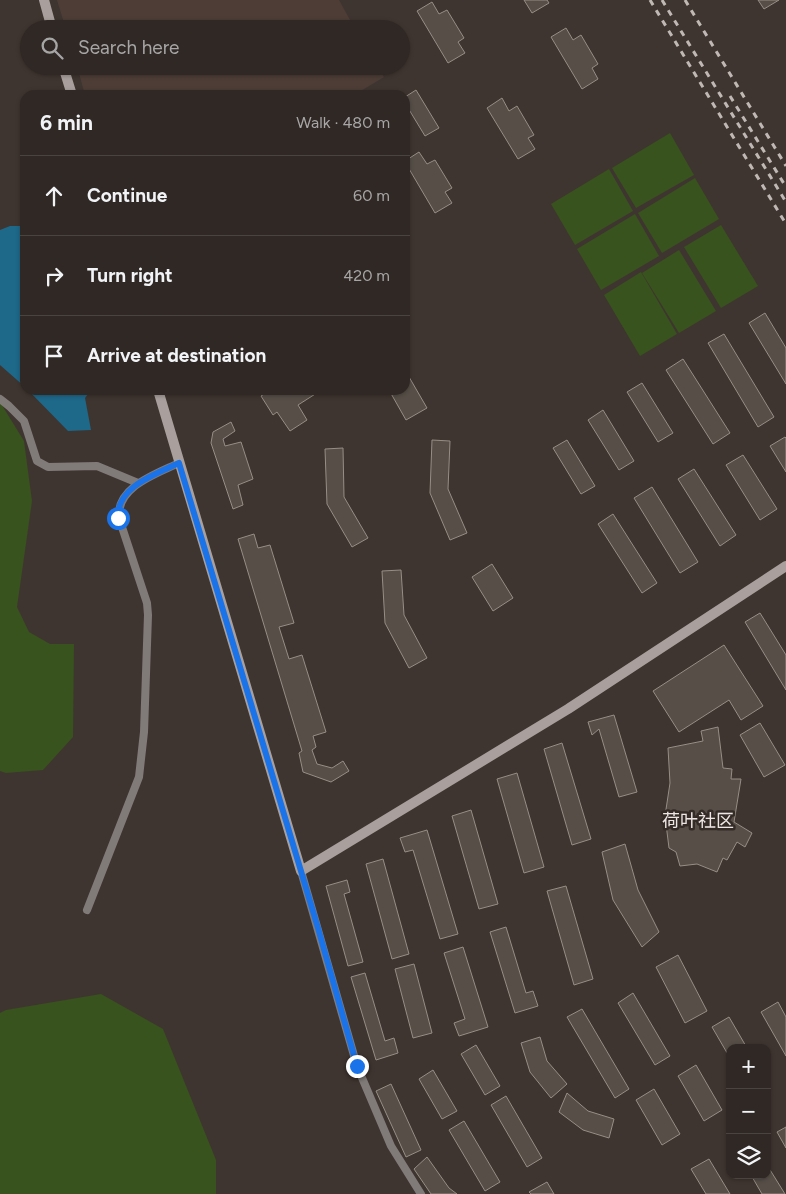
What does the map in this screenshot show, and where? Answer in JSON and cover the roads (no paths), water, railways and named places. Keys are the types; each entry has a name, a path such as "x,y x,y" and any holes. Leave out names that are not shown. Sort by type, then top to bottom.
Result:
{"main road":[{"path":"44,0 50,20"},
{"path":"66,75 70,90"},
{"path":"159,395 301,871 568,709 786,566"}],"street":[{"path":"0,399 24,421 37,461 48,467 97,466 138,483"},
{"path":"87,910 139,777 144,732 148,615 146,603 118,518 118,509 121,502 138,483 179,463"},
{"path":"301,871 357,1066 391,1146 421,1194"}],"water":[{"path":"10,226 20,226 20,383 0,365 0,230"},
{"path":"33,395 87,395 85,398 91,430 68,431"}],"railway":[{"path":"650,0 786,224"},
{"path":"662,0 786,202"},
{"path":"685,0 786,166"},
{"path":"730,96 786,187"}],"district":[{"name":"荷叶社区","path":"698,821"}]}
